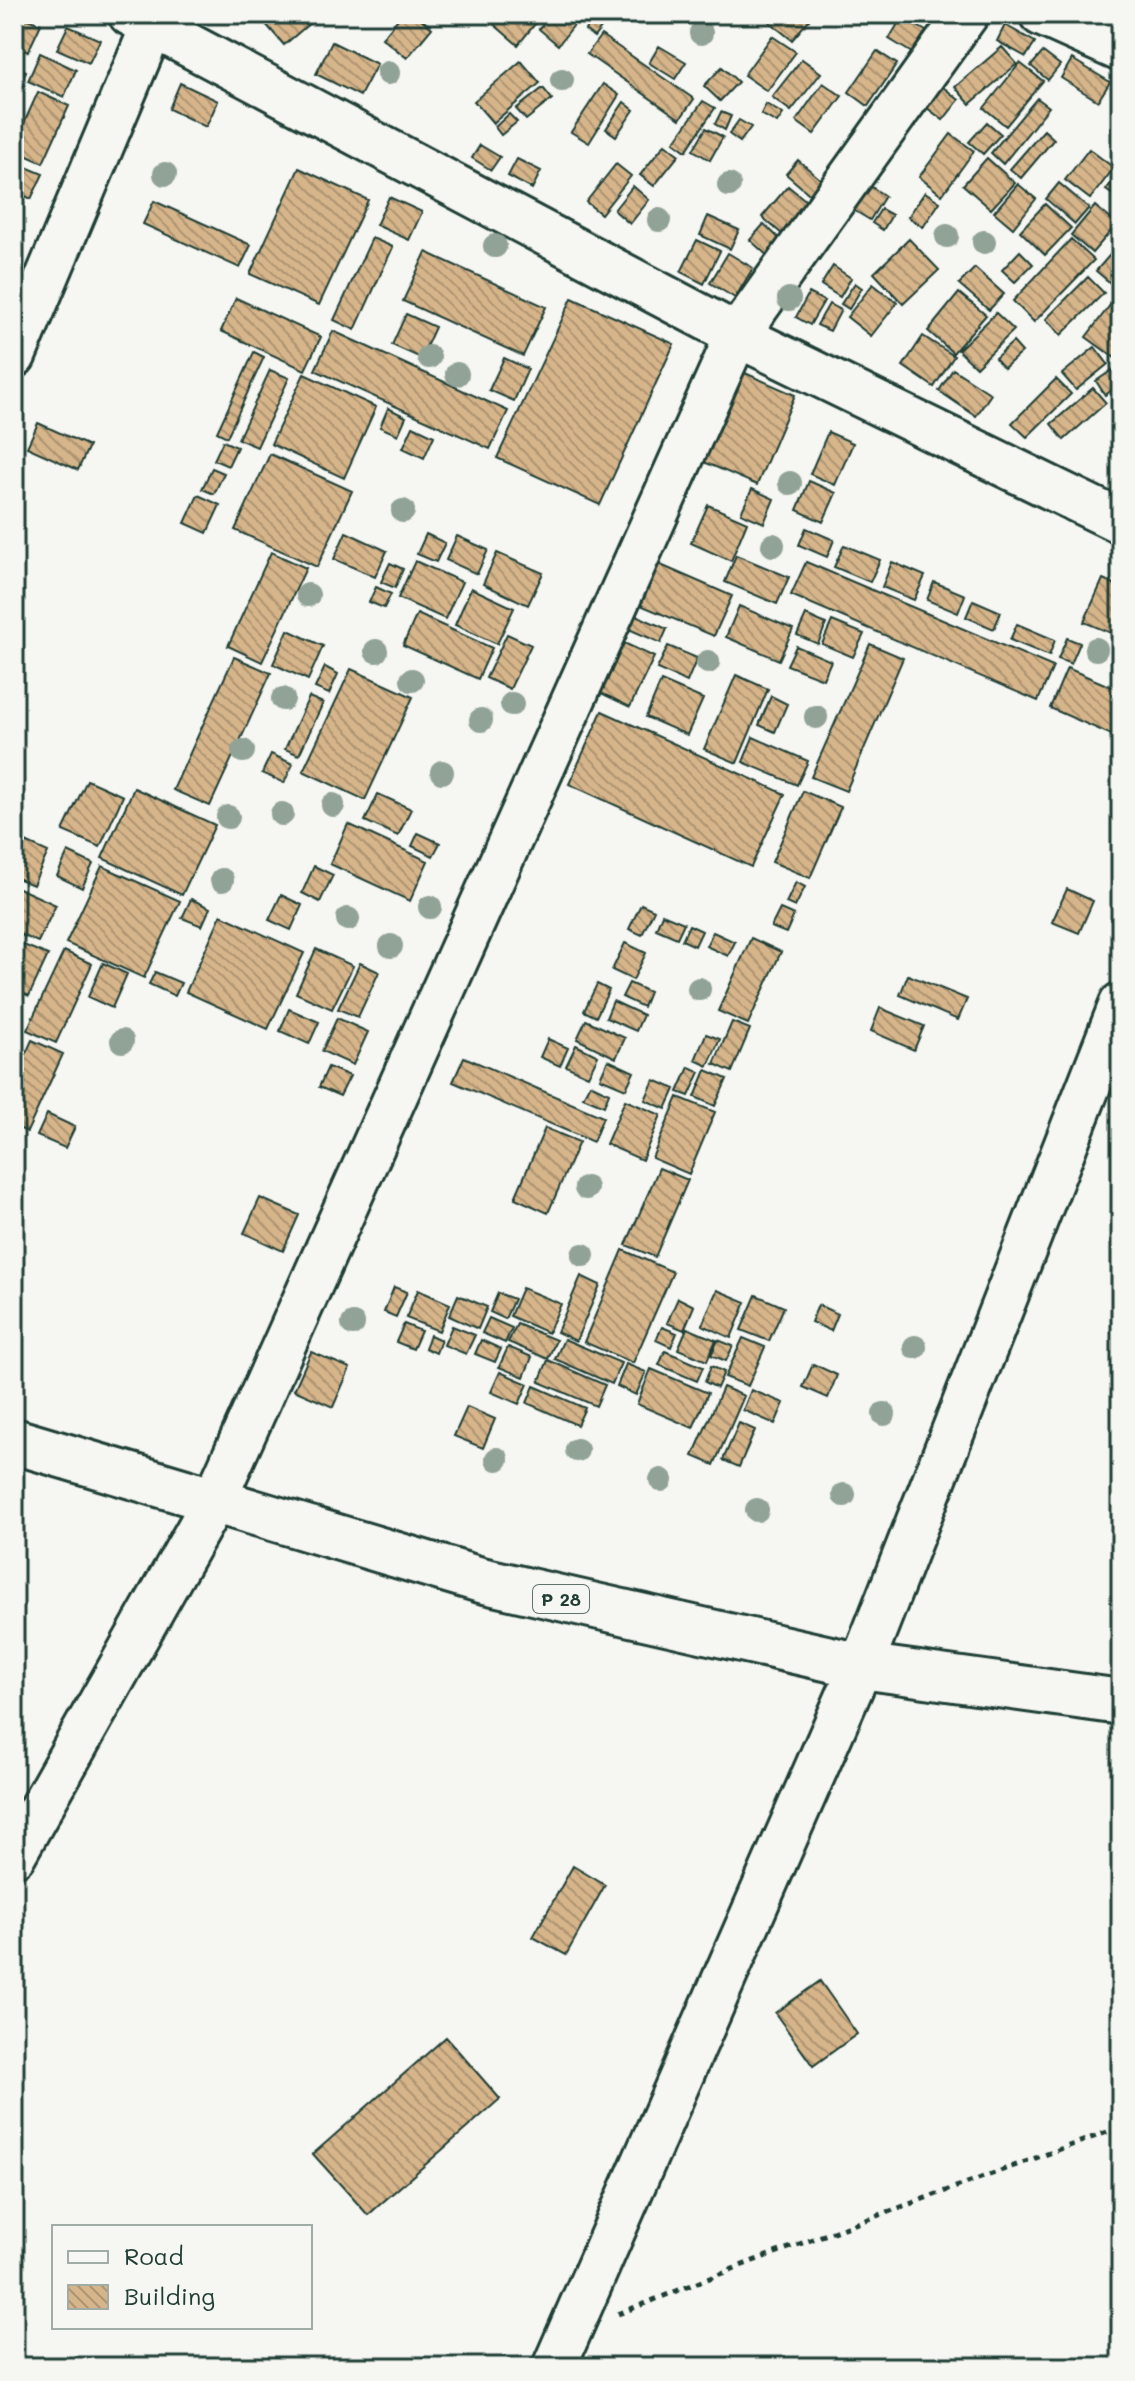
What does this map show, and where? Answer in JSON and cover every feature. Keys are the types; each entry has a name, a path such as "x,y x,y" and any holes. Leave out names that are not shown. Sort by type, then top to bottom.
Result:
{"main road":[{"name":"P 28","path":"14,1441 481,1580 861,1666 1121,1702"}],"street":[{"path":"14,1855 214,1501 737,335 967,14"},
{"path":"1041,14 1121,50"},
{"path":"14,356 141,21 737,335 1121,522"},
{"path":"561,2350 861,1666 1121,1004"}],"path":[{"path":"561,2350 753,2261 1121,2127"}],"building":[{"path":"14,14 41,24 28,52 14,46"},
{"path":"275,14 314,14 317,17 284,45 265,23"},
{"path":"402,14 415,14 432,28 407,58 382,38"},
{"path":"482,14 543,14 518,45"},
{"path":"552,14 571,14 578,20 558,45 539,29"},
{"path":"597,14 612,14 594,37 585,30"},
{"path":"814,14 792,40 762,16"},
{"path":"902,17 926,31 912,53 889,39"},
{"path":"1005,25 1035,42 1026,57 997,41"},
{"path":"68,26 100,40 89,63 57,49"},
{"path":"601,35 694,99 680,119 587,54"},
{"path":"772,36 796,52 767,91 744,75"},
{"path":"332,42 377,64 360,96 316,74"},
{"path":"659,46 686,62 675,79 649,63"},
{"path":"1002,47 1017,64 970,104 955,87"},
{"path":"877,51 897,64 868,106 849,92"},
{"path":"1043,52 1060,65 1048,80 1031,66"},
{"path":"40,53 76,70 64,97 28,81"},
{"path":"802,59 821,73 791,111 772,97"},
{"path":"1072,59 1110,82 1098,101 1061,78"},
{"path":"521,61 540,83 493,123 474,101"},
{"path":"1020,63 1043,81 1006,126 984,108"},
{"path":"14,65 26,71 23,79 14,74"},
{"path":"722,67 738,82 720,101 704,86"},
{"path":"180,83 218,101 206,127 169,109"},
{"path":"823,83 842,96 814,134 796,121"},
{"path":"938,83 959,100 943,120 922,104"},
{"path":"603,84 619,95 589,143 571,132"},
{"path":"543,88 552,99 526,120 516,109"},
{"path":"38,92 69,106 43,163 14,150"},
{"path":"1037,98 1049,107 1003,164 991,153"},
{"path":"703,101 715,108 686,151 674,142"},
{"path":"624,102 634,110 616,136 606,129"},
{"path":"766,104 783,114 777,123 761,114"},
{"path":"721,112 731,116 725,130 715,124"},
{"path":"509,114 517,122 501,135 495,127"},
{"path":"739,120 751,127 740,142 729,134"},
{"path":"987,122 1001,134 983,154 969,142"},
{"path":"706,128 723,137 710,160 693,150"},
{"path":"1044,130 1054,139 1021,178 1010,169"},
{"path":"951,134 974,151 942,195 919,177"},
{"path":"665,144 679,155 654,186 640,175"},
{"path":"480,145 500,157 491,170 472,158"},
{"path":"1089,149 1114,168 1090,199 1065,180"},
{"path":"987,158 1015,183 991,209 963,185"},
{"path":"517,159 541,171 532,189 508,176"},
{"path":"798,160 826,184 814,198 786,174"},
{"path":"14,162 43,174 31,199 14,191"},
{"path":"616,164 631,176 601,214 586,202"},
{"path":"299,168 368,200 319,305 250,274"},
{"path":"1121,170 1121,201 1106,190"},
{"path":"866,183 885,196 870,220 850,208"},
{"path":"1059,183 1089,208 1075,224 1046,199"},
{"path":"1018,184 1036,199 1013,228 994,212"},
{"path":"633,186 649,200 630,224 614,210"},
{"path":"788,186 809,203 782,234 762,217"},
{"path":"925,192 940,202 923,227 908,217"},
{"path":"389,197 422,212 409,240 376,225"},
{"path":"14,199 24,204 14,225"},
{"path":"154,201 251,245 240,268 143,224"},
{"path":"1045,204 1071,228 1045,255 1020,231"},
{"path":"1095,206 1117,224 1092,253 1071,235"},
{"path":"881,209 892,215 883,230 872,223"},
{"path":"708,216 739,230 730,249 700,235"},
{"path":"764,224 783,242 769,257 750,240"},
{"path":"372,238 393,247 355,330 334,320"},
{"path":"909,239 939,270 903,304 874,273"},
{"path":"1071,239 1094,260 1034,322 1013,301"},
{"path":"697,240 720,251 704,284 681,272"},
{"path":"1121,242 1121,280 1115,287 1096,271"},
{"path":"1020,251 1033,264 1015,282 1002,270"},
{"path":"426,252 546,307 523,356 403,301"},
{"path":"728,253 753,268 735,298 710,283"},
{"path":"833,266 851,278 840,297 821,285"},
{"path":"975,268 1004,294 989,310 959,284"},
{"path":"1088,277 1104,293 1061,335 1046,319"},
{"path":"855,283 862,288 849,309 841,304"},
{"path":"873,284 897,303 871,336 847,317"},
{"path":"809,293 824,301 810,325 796,317"},
{"path":"959,293 986,315 953,353 928,331"},
{"path":"1117,296 1121,299 1121,350 1115,358 1086,337"},
{"path":"236,298 321,337 305,370 221,331"},
{"path":"572,298 674,344 600,505 497,458"},
{"path":"829,304 841,310 830,331 817,325"},
{"path":"996,313 1014,330 976,367 958,350"},
{"path":"406,314 435,327 421,358 392,345"},
{"path":"333,331 508,411 490,449 315,370"},
{"path":"923,336 954,356 934,387 903,366"},
{"path":"1013,342 1022,352 1004,368 995,358"},
{"path":"1095,347 1108,364 1076,390 1062,374"},
{"path":"254,352 264,357 227,437 217,432"},
{"path":"504,358 528,369 514,401 489,390"},
{"path":"1117,367 1121,373 1121,384 1105,395 1096,381"},
{"path":"736,369 795,395 757,485 697,459"},
{"path":"953,369 991,394 976,416 939,391"},
{"path":"270,370 289,378 257,447 238,439"},
{"path":"304,374 376,407 344,478 271,444"},
{"path":"1056,379 1071,394 1027,437 1012,423"},
{"path":"1093,388 1106,403 1064,440 1051,424"},
{"path":"388,408 406,417 398,435 380,427"},
{"path":"38,423 89,446 78,470 27,447"},
{"path":"413,426 434,436 424,458 403,448"},
{"path":"828,432 853,443 835,485 810,474"},
{"path":"223,441 237,447 228,466 214,460"},
{"path":"270,454 352,491 317,567 235,530"},
{"path":"212,468 224,473 214,494 202,489"},
{"path":"809,481 836,493 823,522 797,510"},
{"path":"752,489 774,499 764,523 741,513"},
{"path":"198,495 220,505 207,533 185,523"},
{"path":"708,505 747,522 731,561 691,543"},
{"path":"806,528 834,540 827,557 799,545"},
{"path":"346,532 387,551 375,577 334,559"},
{"path":"426,534 445,543 436,562 417,554"},
{"path":"457,536 488,550 477,574 446,560"},
{"path":"844,545 880,560 870,582 834,567"},
{"path":"271,552 306,568 262,662 228,646"},
{"path":"497,553 543,573 528,605 483,584"},
{"path":"736,555 789,577 777,604 725,582"},
{"path":"415,561 462,582 445,619 398,598"},
{"path":"806,562 1053,667 1038,701 791,595"},
{"path":"892,562 925,576 914,600 882,587"},
{"path":"390,563 403,569 395,588 381,582"},
{"path":"656,563 732,596 714,636 638,604"},
{"path":"1103,579 1121,587 1121,637 1084,622"},
{"path":"934,582 965,595 958,613 927,600"},
{"path":"376,587 391,594 384,608 369,602"},
{"path":"471,588 514,608 497,644 455,625"},
{"path":"973,600 1001,612 994,629 966,617"},
{"path":"739,606 793,629 779,660 726,637"},
{"path":"631,613 667,629 661,643 624,627"},
{"path":"417,614 492,648 478,679 403,645"},
{"path":"806,615 826,624 818,644 797,635"},
{"path":"832,621 864,634 853,657 822,644"},
{"path":"1017,624 1055,640 1049,656 1010,640"},
{"path":"288,630 323,646 308,680 273,664"},
{"path":"507,634 531,645 510,689 486,678"},
{"path":"1067,638 1080,643 1071,664 1058,659"},
{"path":"624,643 654,657 630,707 601,693"},
{"path":"870,644 903,658 846,791 811,777"},
{"path":"668,646 697,658 687,682 657,669"},
{"path":"796,646 831,661 823,679 787,665"},
{"path":"234,657 271,673 210,806 173,790"},
{"path":"325,667 338,674 329,694 315,688"},
{"path":"1067,668 1121,691 1121,739 1050,708"},
{"path":"351,669 413,697 365,800 303,771"},
{"path":"736,675 768,689 737,763 704,749"},
{"path":"661,681 703,699 687,735 646,717"},
{"path":"771,696 787,704 775,732 759,725"},
{"path":"309,697 323,703 299,755 285,749"},
{"path":"602,711 785,794 751,867 569,784"},
{"path":"753,737 808,761 797,785 743,762"},
{"path":"271,754 293,764 284,783 262,773"},
{"path":"87,780 123,796 100,847 63,831"},
{"path":"134,788 215,825 182,895 102,858"},
{"path":"803,791 841,807 810,878 772,862"},
{"path":"378,794 411,809 398,836 365,821"},
{"path":"348,824 428,861 410,901 330,864"},
{"path":"418,833 440,843 433,856 412,846"},
{"path":"19,839 48,852 33,885 14,877 14,851"},
{"path":"68,852 93,864 82,888 57,876"},
{"path":"102,866 180,901 144,978 66,943"},
{"path":"314,866 333,875 320,902 302,893"},
{"path":"796,882 805,887 795,907 786,903"},
{"path":"14,886 56,905 38,942 14,932"},
{"path":"1067,889 1093,901 1079,933 1052,922"},
{"path":"281,895 302,905 291,930 269,920"},
{"path":"191,899 210,908 202,926 182,918"},
{"path":"641,904 654,910 642,935 629,929"},
{"path":"780,909 794,915 786,933 771,927"},
{"path":"662,914 684,923 677,938 656,929"},
{"path":"221,915 304,953 268,1029 186,992"},
{"path":"689,925 702,931 695,946 682,940"},
{"path":"713,932 735,942 728,956 706,946"},
{"path":"751,938 781,952 748,1024 718,1011"},
{"path":"625,943 646,953 633,980 612,970"},
{"path":"21,944 48,955 29,996 14,989 14,959"},
{"path":"316,949 353,966 332,1009 296,993"},
{"path":"64,951 92,964 56,1043 27,1030"},
{"path":"103,963 127,974 112,1008 88,997"},
{"path":"360,963 379,972 358,1017 338,1009"},
{"path":"155,972 181,983 175,996 149,984"},
{"path":"908,975 967,999 958,1020 900,995"},
{"path":"629,983 649,992 643,1007 622,997"},
{"path":"597,984 609,990 596,1017 584,1011"},
{"path":"613,1001 643,1015 636,1031 606,1018"},
{"path":"880,1008 924,1026 914,1050 871,1031"},
{"path":"289,1009 319,1022 309,1044 280,1031"},
{"path":"337,1018 368,1032 353,1065 322,1051"},
{"path":"586,1020 625,1038 616,1058 577,1039"},
{"path":"732,1022 750,1029 732,1072 714,1064"},
{"path":"706,1034 720,1039 708,1066 695,1060"},
{"path":"548,1039 568,1048 560,1066 540,1057"},
{"path":"32,1040 63,1054 27,1132 14,1126 14,1080"},
{"path":"576,1045 598,1056 588,1076 566,1066"},
{"path":"464,1057 603,1117 593,1142 453,1082"},
{"path":"608,1060 634,1072 626,1089 600,1078"},
{"path":"328,1067 350,1076 340,1096 319,1087"},
{"path":"689,1067 700,1072 689,1096 678,1092"},
{"path":"706,1070 727,1079 715,1106 695,1097"},
{"path":"654,1080 675,1089 666,1109 645,1100"},
{"path":"590,1084 609,1093 604,1106 583,1097"},
{"path":"678,1097 715,1112 689,1174 652,1158"},
{"path":"625,1100 661,1115 642,1160 606,1144"},
{"path":"47,1114 75,1127 65,1148 37,1136"},
{"path":"545,1128 579,1142 548,1213 515,1198"},
{"path":"659,1168 688,1180 655,1257 626,1245"},
{"path":"260,1198 299,1215 283,1251 244,1233"},
{"path":"623,1250 673,1272 633,1363 584,1342"},
{"path":"581,1276 600,1285 576,1341 557,1332"},
{"path":"394,1287 407,1292 396,1317 384,1312"},
{"path":"522,1288 561,1304 548,1333 510,1316"},
{"path":"418,1290 450,1304 439,1331 406,1318"},
{"path":"717,1290 746,1302 731,1338 702,1325"},
{"path":"498,1293 514,1299 505,1319 490,1312"},
{"path":"458,1295 487,1307 478,1329 449,1316"},
{"path":"756,1295 784,1307 769,1341 741,1330"},
{"path":"678,1298 694,1306 684,1330 667,1323"},
{"path":"818,1305 838,1314 831,1331 811,1322"},
{"path":"489,1318 512,1328 505,1343 482,1333"},
{"path":"404,1324 421,1331 413,1349 396,1342"},
{"path":"517,1324 556,1340 548,1359 508,1342"},
{"path":"452,1326 475,1335 466,1354 444,1345"},
{"path":"662,1327 677,1333 671,1347 656,1340"},
{"path":"687,1328 716,1340 707,1361 678,1349"},
{"path":"430,1335 441,1340 436,1353 425,1348"},
{"path":"743,1338 765,1347 748,1386 725,1377"},
{"path":"564,1339 621,1363 612,1384 555,1359"},
{"path":"481,1340 501,1349 495,1362 475,1354"},
{"path":"718,1340 733,1346 726,1361 711,1355"},
{"path":"508,1347 532,1357 524,1377 499,1367"},
{"path":"665,1351 703,1367 697,1381 659,1365"},
{"path":"311,1352 350,1368 333,1407 294,1390"},
{"path":"548,1360 605,1385 596,1406 539,1382"},
{"path":"626,1364 646,1372 636,1395 617,1386"},
{"path":"813,1364 837,1375 828,1398 803,1387"},
{"path":"711,1366 724,1372 717,1388 705,1382"},
{"path":"651,1369 708,1393 693,1428 637,1404"},
{"path":"500,1372 528,1384 519,1404 491,1392"},
{"path":"534,1386 585,1408 577,1425 527,1403"},
{"path":"723,1387 744,1396 714,1465 693,1456"},
{"path":"751,1390 784,1403 775,1424 743,1410"},
{"path":"467,1407 495,1419 483,1448 454,1436"},
{"path":"739,1423 755,1430 739,1467 723,1460"},
{"path":"573,1866 605,1885 566,1955 533,1937"},
{"path":"820,1981 857,2034 813,2066 775,2013"},
{"path":"446,2037 500,2099 368,2215 313,2154"}]}
